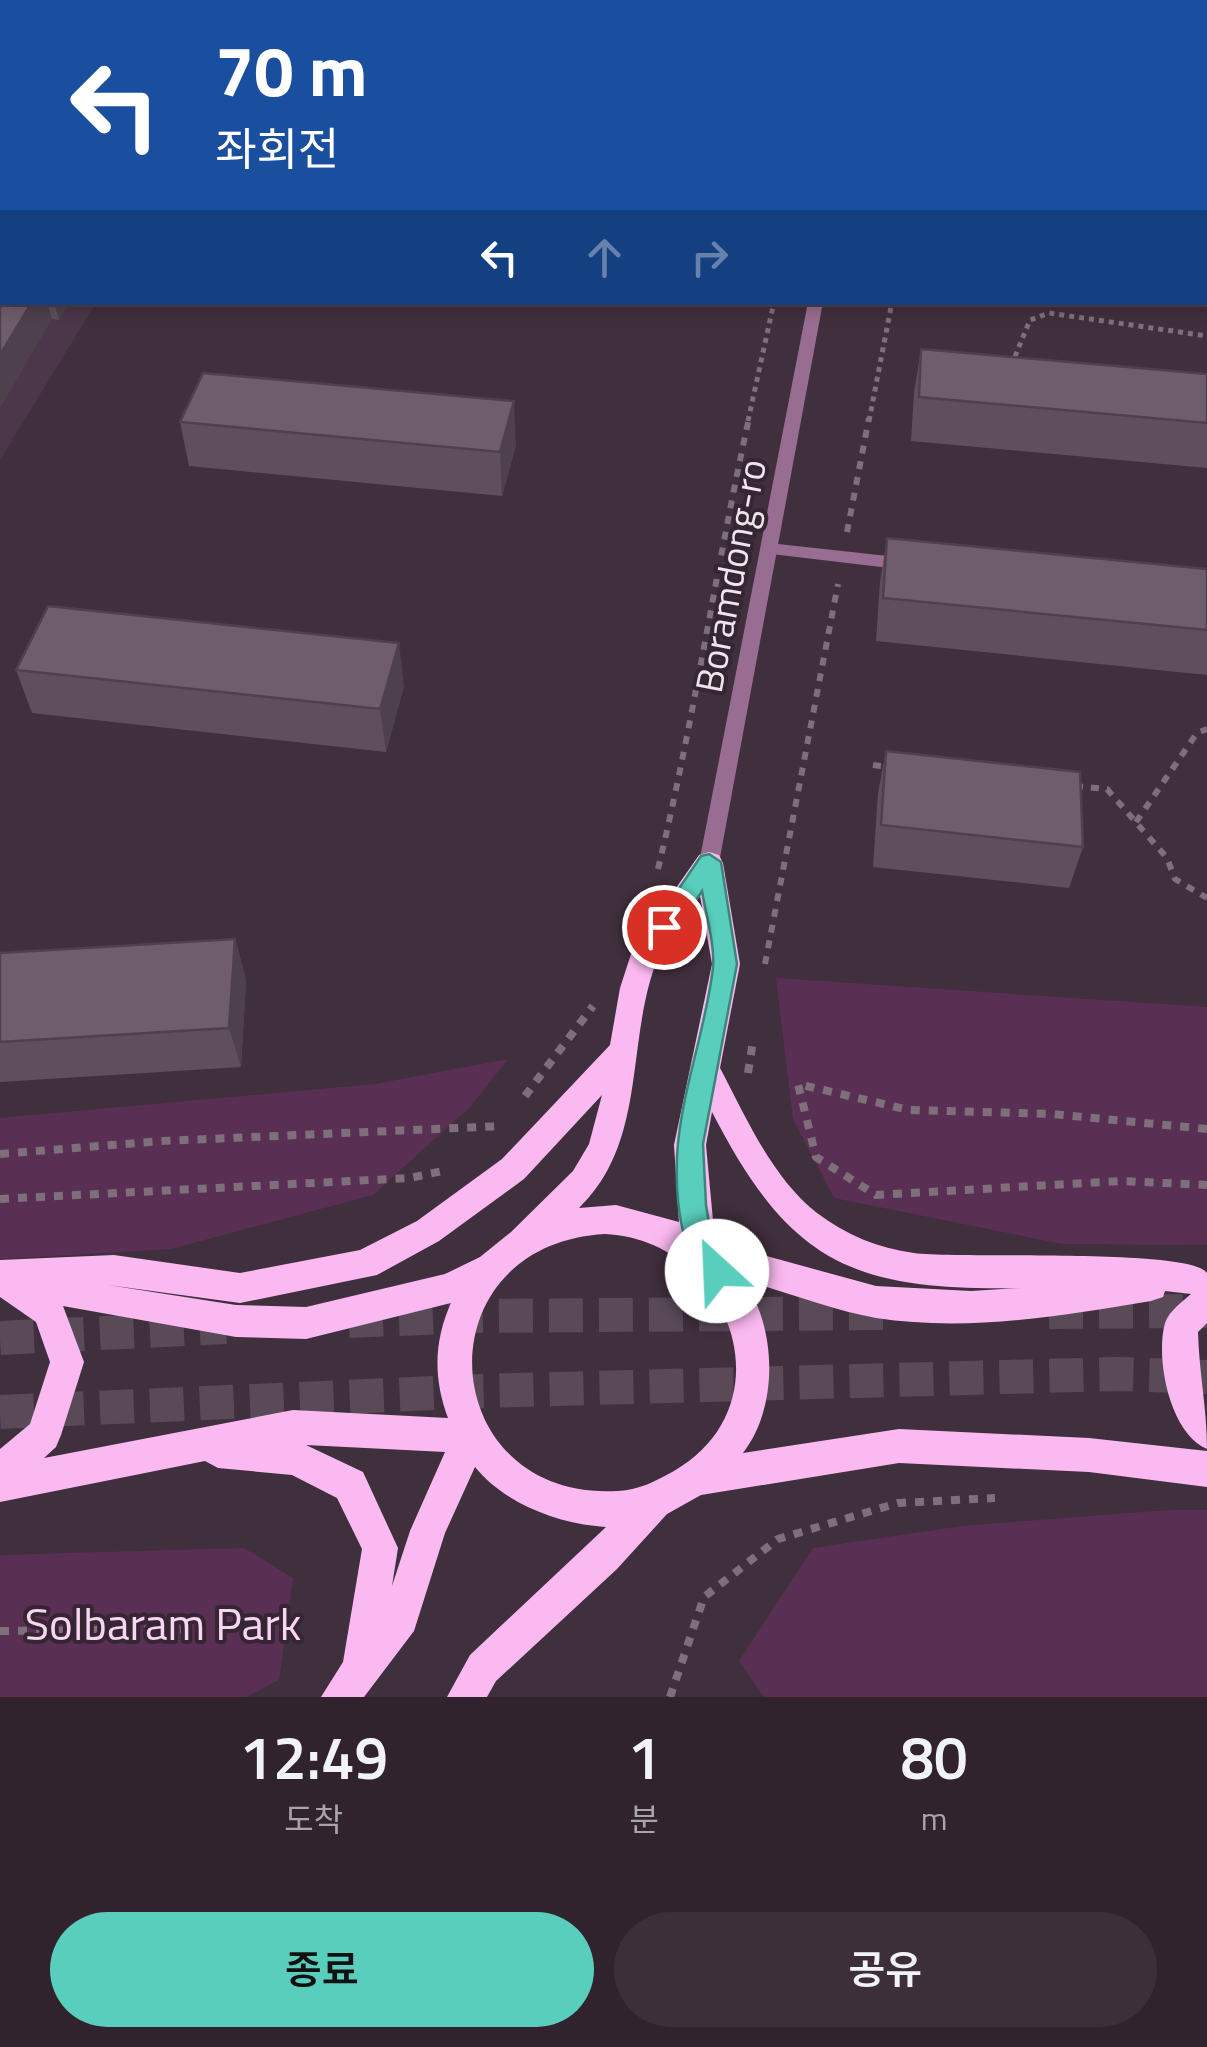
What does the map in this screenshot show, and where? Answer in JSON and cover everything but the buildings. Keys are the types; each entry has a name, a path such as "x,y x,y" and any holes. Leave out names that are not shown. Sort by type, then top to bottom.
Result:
{"highway":[{"path":"0,1277 112,1302 236,1321 306,1323 450,1288 492,1267 528,1238 593,1170 612,1119 642,959 709,862"},
{"path":"701,1477 736,1436 754,1388 753,1336 734,1290 700,1252 693,1205 690,1144 726,964 709,862"},
{"path":"0,1277 114,1270 240,1288 365,1264 428,1232 513,1169 623,1052"},
{"path":"705,1068 750,1154 804,1222 864,1258 961,1274 1108,1272 1202,1286"},
{"path":"528,1238 571,1223 616,1220 660,1230 700,1252 876,1302 936,1306 1067,1300 1202,1286"},
{"path":"492,1267 466,1303 454,1346 454,1391 471,1435 504,1474 549,1500 601,1511 654,1502 701,1477 900,1446 1090,1455 1207,1469"},
{"path":"0,1277 49,1312 68,1362 44,1436 0,1472"},
{"path":"1202,1286 1182,1326 1183,1392 1207,1432"},
{"path":"0,1484 293,1427 471,1435"},
{"path":"350,1684 401,1618 428,1531 471,1435"},
{"path":"176,1447 295,1458 350,1485 380,1548 350,1684"},
{"path":"476,1687 654,1502"}],"street":[{"name":"Boramdong-ro","path":"709,862 815,305"},
{"path":"769,549 919,565"}],"path":[{"path":"654,885 690,736 716,570 773,305"},
{"path":"763,975 891,305"},
{"path":"1020,372 1014,359 1030,320 1048,314 1207,336"},
{"path":"1136,822 1197,733 1207,729"},
{"path":"874,765 893,767"},
{"path":"1068,785 1107,789 1167,858 1174,879 1207,898"},
{"path":"495,1138 599,998"},
{"path":"748,1077 754,1028"},
{"path":"1207,1129 1052,1114 909,1110 798,1084 816,1157 876,1195 1120,1181 1207,1185"},
{"path":"0,1154 162,1140 503,1126"},
{"path":"0,1199 410,1178 461,1166"},
{"path":"670,1697 704,1598 778,1539 898,1503 995,1498"},
{"path":"0,1631 205,1630"}],"shaded area":[{"path":"0,305 95,305 0,460"}],"green space":[{"path":"776,978 1207,1007 1207,1245 1062,1244 834,1198 793,1119"},
{"path":"508,1059 470,1107 373,1195 171,1249 0,1259 0,1118 375,1084"},
{"path":"1207,1510 1207,1697 764,1697 739,1661 813,1548 962,1526"},
{"name":"Solbaram Park","path":"244,1548 293,1578 279,1680 246,1697 0,1697 0,1555"}],"tunnel":[{"path":"1049,1312 1207,1311"},
{"path":"349,1321 470,1316 891,1313"},
{"path":"0,1338 226,1327"},
{"path":"0,1412 481,1391 1116,1374 1207,1377"}],"route":[{"path":"664,927 709,862 726,964 690,1144 700,1252 717,1271"}]}
